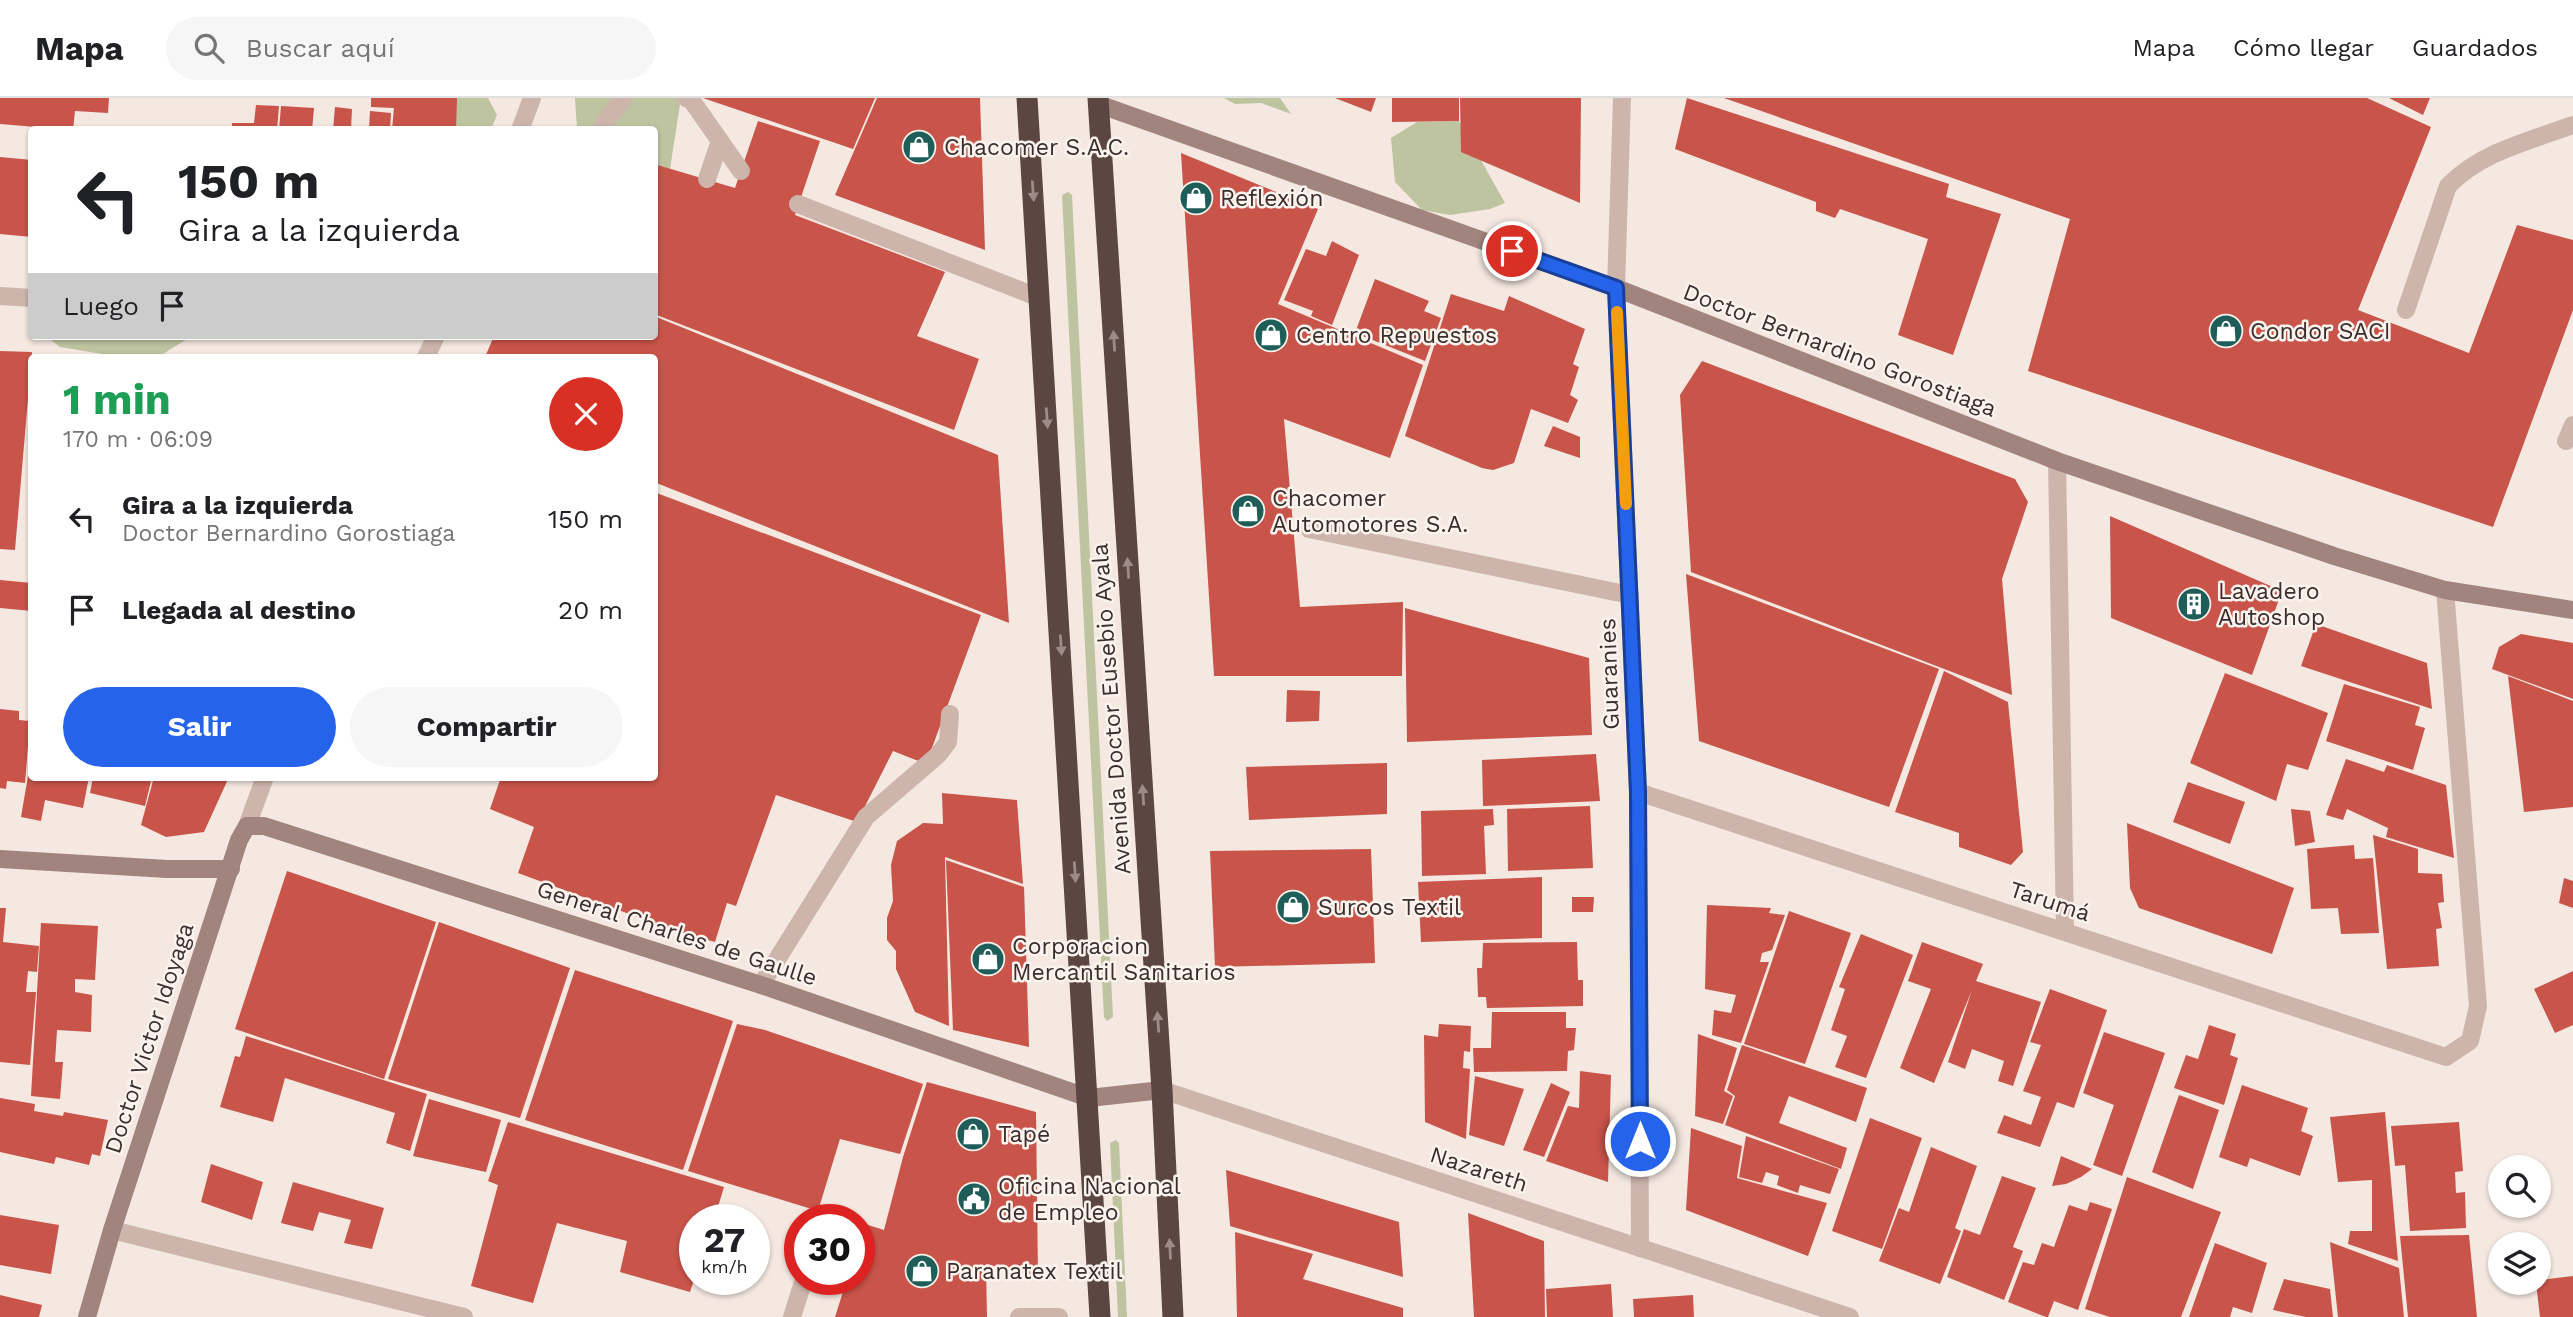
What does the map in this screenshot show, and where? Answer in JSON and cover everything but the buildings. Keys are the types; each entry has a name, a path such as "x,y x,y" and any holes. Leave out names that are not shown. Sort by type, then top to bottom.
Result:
{"highway":[{"name":"Avenida Doctor Eusebio Ayala","path":"1027,98 1089,1098 1100,1317"},
{"name":"Avenida Doctor Eusebio Ayala","path":"1098,101 1162,1090 1173,1317"}],"street":[{"path":"522,126 532,98"},
{"path":"604,126 624,98"},
{"path":"687,98 692,101 741,171"},
{"name":"Guaranies","path":"1622,98 1616,288 1638,792 1640,1248"},
{"name":"Doctor Bernardino Gorostiaga","path":"1098,101 1616,288 2057,461 2334,556 2445,590 2573,610"},
{"path":"2406,310 2448,186 2481,159 2573,125"},
{"path":"706,179 720,141"},
{"path":"798,204 1040,298"},
{"path":"0,296 28,298"},
{"path":"2057,461 2065,931"},
{"path":"1309,528 1630,595"},
{"name":"Tarumá","path":"1638,792 2446,1057 2470,1041 2478,1006 2445,590"},
{"path":"761,985 866,817 938,755 948,742 950,714"},
{"name":"Doctor Victor Idoyaga","path":"87,1317 112,1230 239,840 264,781"},
{"name":"General Charles de Gaulle","path":"247,826 264,826 761,985 1089,1098"},
{"path":"0,859 167,869 231,869"},
{"name":"Nazareth","path":"1089,1098 1162,1090 1850,1317"},
{"path":"112,1230 464,1317"},
{"path":"792,1317 799,1295"},
{"path":"1018,1317 1059,1317"}],"green space":[{"path":"425,98 488,98 497,115 492,126 418,126"},
{"path":"575,98 681,98 670,169 658,176 658,126 577,126"},
{"path":"1224,98 1280,98 1291,114 1261,103 1235,104"},
{"path":"1459,121 1505,203 1490,209 1450,215 1422,210 1395,182 1391,138 1417,122"},
{"path":"1068,192 1072,195 1113,1017 1107,1021 1104,1017 1062,195"},
{"path":"51,340 186,340 163,354 102,354 60,347"},
{"path":"1116,1140 1119,1143 1127,1317 1118,1317 1110,1143"}],"slow traffic":[{"path":"1617,312 1626,504"}],"place":[{"name":"Chacomer S.A.C.","path":"919,147"},
{"name":"Reflexión","path":"1196,198"},
{"name":"Condor SACI","path":"2226,331"},
{"name":"Centro Repuestos","path":"1271,335"},
{"name":"Chacomer Automotores S.A.","path":"1248,511"},
{"name":"Lavadero Autoshop","path":"2194,604"},
{"name":"Surcos Textil","path":"1293,907"},
{"name":"Corporacion Mercantil Sanitarios","path":"988,959"},
{"name":"Tapé","path":"973,1134"},
{"name":"Oficina Nacional de Empleo","path":"974,1199"},
{"name":"Paranatex Textil","path":"922,1271"}],"route":[{"path":"1512,251 1616,288 1638,792 1640,1141"}]}
